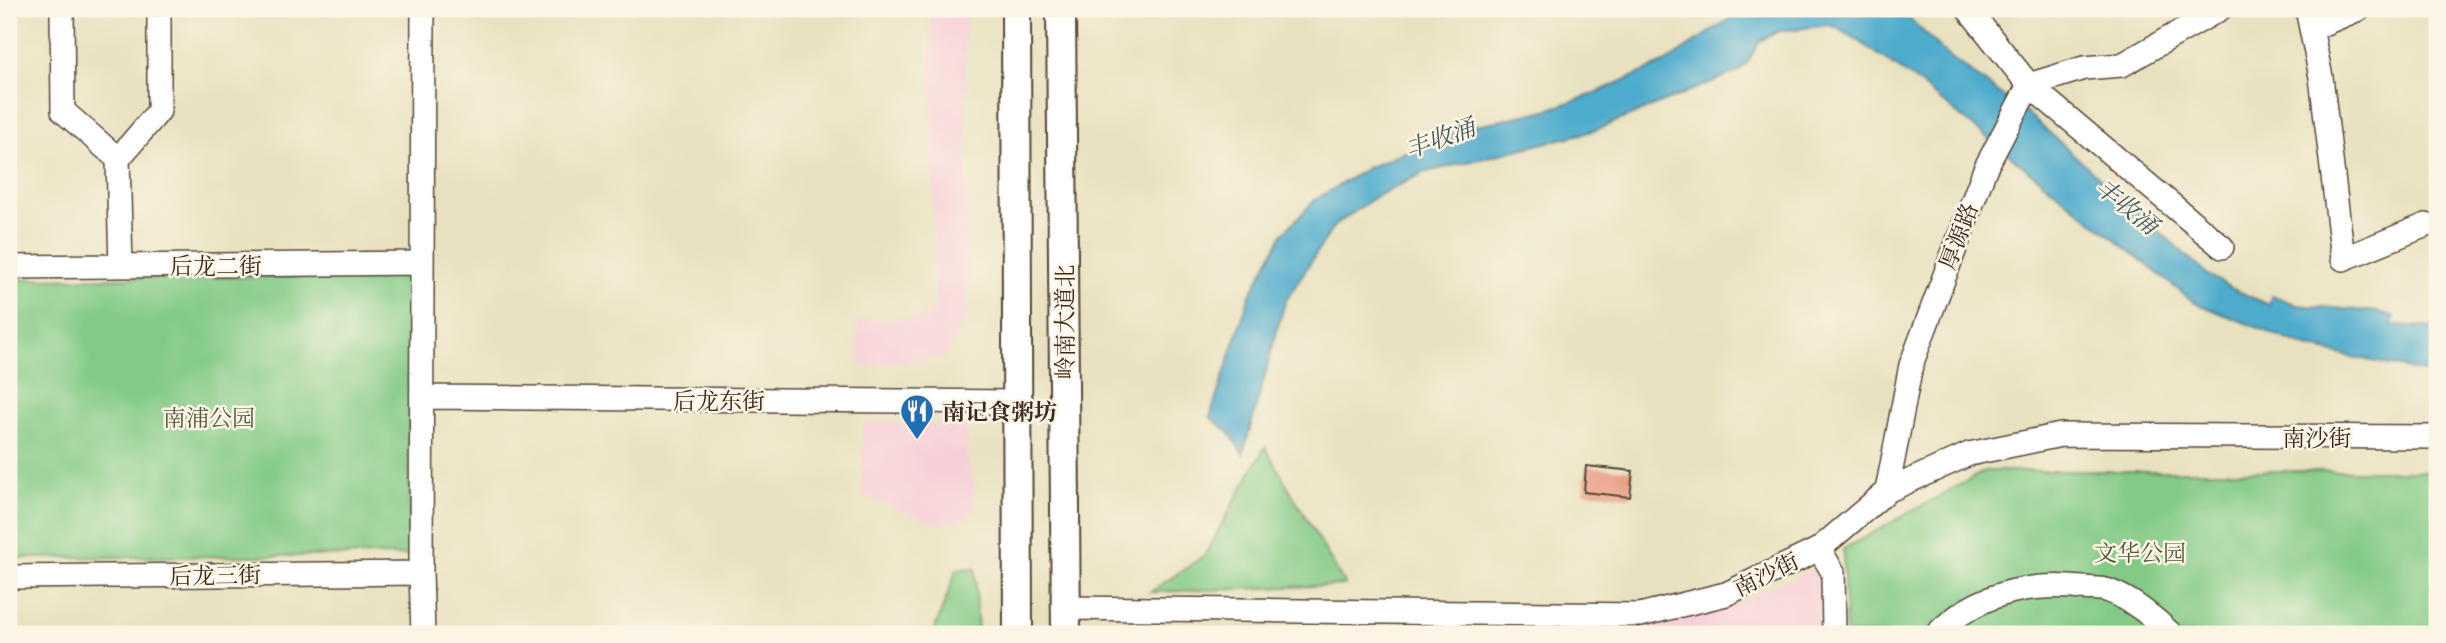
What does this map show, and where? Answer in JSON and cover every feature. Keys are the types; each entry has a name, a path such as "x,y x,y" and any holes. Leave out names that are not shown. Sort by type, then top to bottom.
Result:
{"main road":[{"name":"岭南大道北","path":"1016,9 1018,634"},
{"name":"岭南大道北","path":"1061,9 1066,621"},
{"path":"1017,189 1027,165 1046,164 1052,187 1052,242 1063,271"}],"street":[{"path":"62,9 63,111 118,159"},
{"path":"121,266 118,159 159,111 159,9"},
{"path":"422,634 423,9"},
{"path":"1968,9 2029,85 2222,247"},
{"path":"2029,85 2084,68 2122,65 2220,9"},
{"path":"2359,9 2309,19 2321,77 2343,260 2426,225"},
{"name":"厚源路","path":"1887,491 1911,365 1985,169 2029,85"},
{"name":"后龙二街","path":"9,267 422,263"},
{"name":"后龙东街","path":"422,397 1017,402"},
{"name":"南沙街","path":"1066,621 1640,615 1726,594 1819,549 1887,491 1969,454 2061,436 2437,437"},
{"path":"1819,549 1832,572 1834,634"},
{"name":"后龙三街","path":"9,576 421,573"},
{"path":"1937,634 1950,621 1999,593 2054,585 2108,591 2154,617 2171,634"}],"shaded area":[{"path":"930,9 965,9 968,314 945,358 859,367 857,319 915,318 935,309"},
{"path":"863,423 967,424 967,457 976,486 972,511 962,520 940,525 862,495"},
{"path":"1816,568 1823,581 1824,634 1630,634 1630,630 1718,610"},
{"path":"1250,628 1361,629 1361,634 1097,634 1097,632"}],"green space":[{"name":"南浦公园","path":"408,276 410,555 9,558 9,279"},
{"path":"1265,447 1345,585 1150,592 1204,556"},
{"name":"文华公园","path":"1985,471 2437,471 2437,634 1846,634 1843,549"},
{"path":"975,568 978,634 933,634 957,569"}],"water":[{"name":"丰收涌","path":"1751,9 1900,9 1946,54 2033,118 2207,274 2269,305 2272,295 2297,305 2380,312 2394,317 2392,325 2437,328 2437,375 2307,347 2195,303 1915,80 1831,25 1779,31 1760,41 1739,71 1593,131 1423,173 1377,196 1334,226 1285,302 1243,454 1229,432 1210,417 1250,295 1283,233 1315,200 1367,168 1408,151 1477,125 1543,111 1591,95 1664,63 1740,12"}],"building":[{"path":"1586,466 1633,471 1630,497 1584,492"}],"place":[{"name":"南记食粥坊","path":"917,441"}]}
